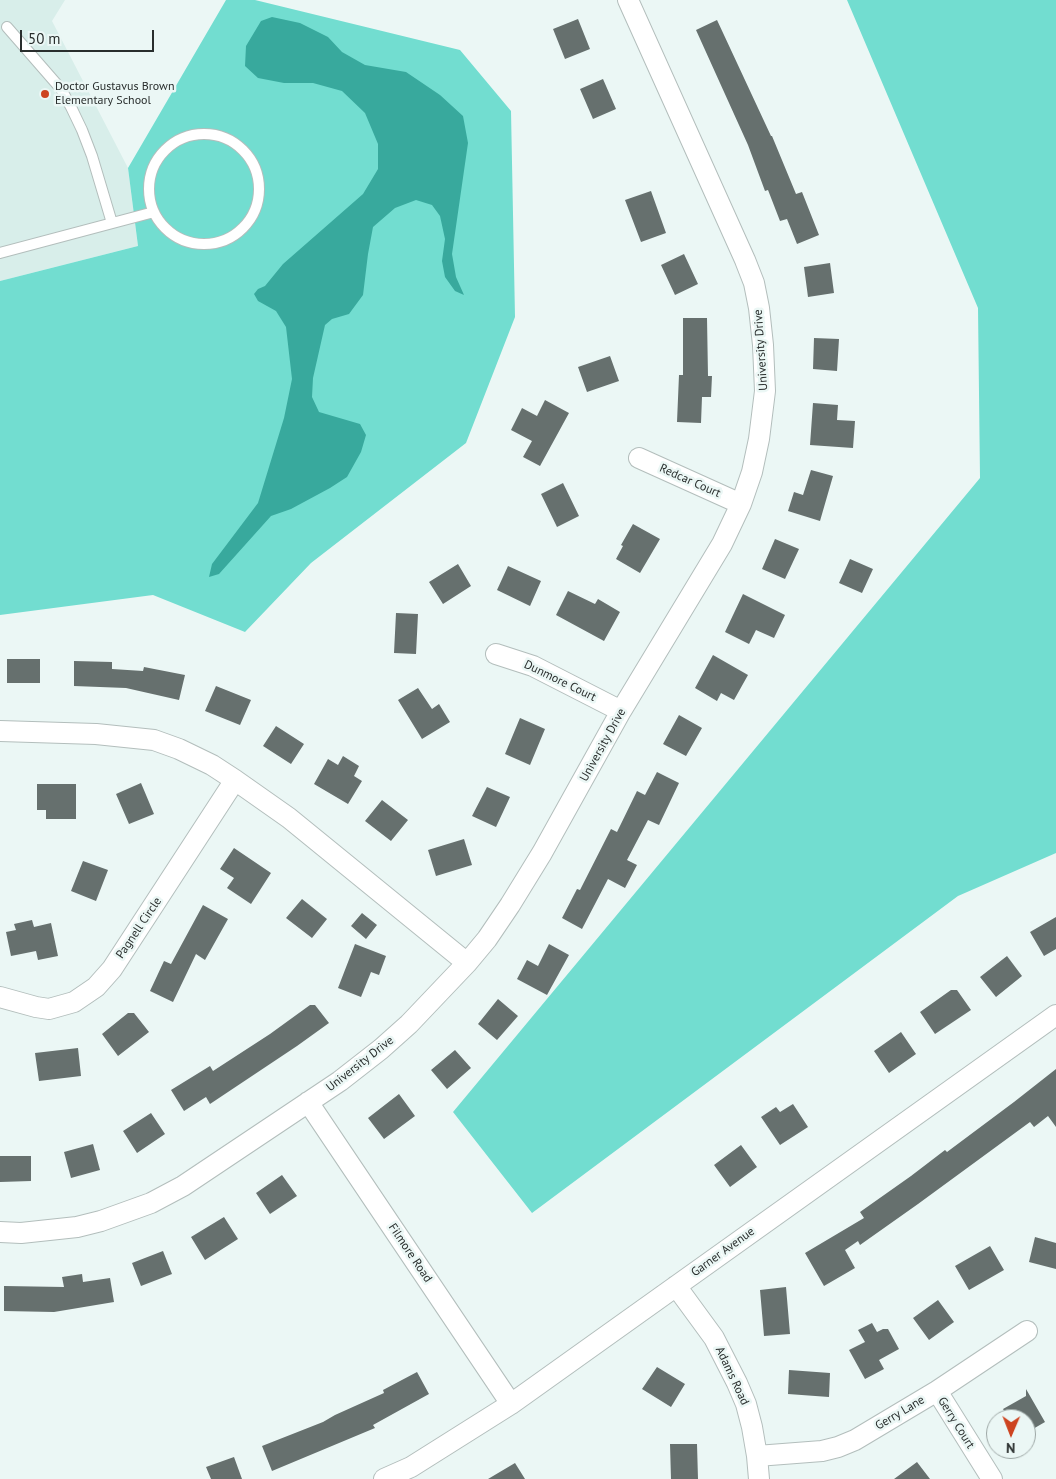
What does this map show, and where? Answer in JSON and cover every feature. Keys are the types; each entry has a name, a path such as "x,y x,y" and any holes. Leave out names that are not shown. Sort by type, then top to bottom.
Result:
{"street":[{"name":"University Drive","path":"0,1232 29,1232 77,1227 101,1221 151,1203 183,1186 340,1081 409,1024 467,963 492,932 542,853 621,711 722,544 741,504 752,472 759,439 765,391 759,308 754,283 628,0"},
{"name":"Redcar Court","path":"639,458 741,504"},
{"name":"Dunmore Court","path":"496,654 533,666 621,711"},
{"path":"0,732 105,734 154,740 179,749 212,765 289,818 467,963"},
{"name":"Pagnell Circle","path":"0,996 49,1009 74,1002 96,987 112,969 235,780"},
{"name":"Garner Avenue","path":"384,1479 414,1473 1056,1015"},
{"name":"Filmore Road","path":"308,1102 511,1404"},
{"name":"Adams Road","path":"676,1286 714,1338 737,1383 746,1404 757,1456 759,1479"},
{"name":"Gerry Lane","path":"757,1456 804,1454 838,1447 855,1440 936,1391 1028,1331"},
{"name":"Gerry Court","path":"936,1391 992,1479"}],"lane":[{"path":"7,28 61,89 82,130 92,156 112,223"},
{"path":"206,134 230,140 244,152 254,167 259,191 257,203 245,225 226,240 202,244 178,238 167,230 154,212 148,186 150,174 162,153 171,144 182,138 206,134"},
{"path":"0,253 154,212"}],"shaded area":[{"name":"Doctor Gustavus Brown Elementary School","path":"0,0 65,0 52,21 128,168 138,246 0,281"},
{"path":"226,0 255,0 460,50 511,111 515,317 466,443 311,563 245,632 153,595 0,615 0,281 138,246 128,168"},
{"path":"847,0 1056,0 1056,853 958,896 532,1213 453,1112 980,478 978,308"},
{"path":"272,17 300,23 328,37 342,52 365,65 406,72 440,95 463,116 468,143 452,254 456,277 464,295 455,291 445,277 442,261 445,239 440,216 432,205 416,200 395,208 373,227 363,295 349,314 332,319 325,325 313,378 312,397 319,412 360,424 366,435 361,452 347,477 291,509 271,516 219,574 209,577 212,564 258,503 284,418 292,379 286,327 276,311 258,301 254,294 258,289 265,286 283,264 363,194 378,169 378,144 365,113 342,91 313,83 284,83 258,78 245,66 246,46 261,21"}],"building":[{"path":"578,19 590,49 565,59 553,29"},
{"path":"717,20 772,136 796,194 802,192 819,235 797,244 787,219 780,221 768,190 765,191 748,145 696,30"},
{"path":"603,79 616,109 593,119 580,89"},
{"path":"651,191 666,233 641,242 625,200"},
{"path":"684,254 698,284 675,295 661,265"},
{"path":"830,263 834,293 808,297 804,267"},
{"path":"683,318 707,318 708,376 712,376 711,397 702,397 701,423 677,422 679,375 683,375"},
{"path":"814,338 839,339 837,371 813,369"},
{"path":"610,356 619,381 587,392 578,367"},
{"path":"545,400 569,413 540,466 523,457 532,441 511,430 522,408 537,416"},
{"path":"813,403 838,405 837,420 855,421 853,448 810,445"},
{"path":"811,470 833,476 820,521 788,511 794,492 803,495"},
{"path":"563,483 579,516 557,527 541,494"},
{"path":"633,524 660,539 640,573 616,559 623,546 621,545"},
{"path":"775,539 799,549 785,579 762,569"},
{"path":"850,559 873,569 862,593 839,583"},
{"path":"458,564 471,586 443,604 429,582"},
{"path":"508,566 541,581 530,606 497,590"},
{"path":"568,591 595,604 598,599 620,612 604,641 556,615"},
{"path":"743,594 785,615 774,638 756,630 749,644 725,632"},
{"path":"396,613 418,614 416,654 394,653"},
{"path":"713,655 748,675 734,700 721,693 717,701 695,688"},
{"path":"7,659 40,659 40,683 7,683"},
{"path":"74,661 112,662 112,669 143,671 144,667 185,675 179,700 126,688 74,686"},
{"path":"216,686 251,700 240,725 205,711"},
{"path":"418,688 432,709 439,704 450,722 422,739 398,700"},
{"path":"679,715 702,728 686,756 663,744"},
{"path":"520,718 545,729 530,765 505,754"},
{"path":"276,726 304,744 291,764 263,746"},
{"path":"343,756 359,766 354,776 362,781 348,804 314,784 328,759 338,765"},
{"path":"657,772 679,783 659,825 648,820 627,860 637,865 625,888 608,879 582,929 562,918 577,889 580,890 611,829 617,832 637,791 645,795"},
{"path":"141,783 154,814 129,824 116,794"},
{"path":"37,784 76,784 76,819 46,819 46,810 37,810"},
{"path":"487,787 510,797 496,827 472,816"},
{"path":"382,800 408,820 391,841 365,821"},
{"path":"464,839 472,865 436,876 428,850"},
{"path":"234,848 271,873 251,904 227,888 234,878 220,869"},
{"path":"83,861 108,870 96,901 71,891"},
{"path":"302,899 327,919 312,938 286,918"},
{"path":"203,905 228,919 205,960 196,954 173,1002 150,991 164,961 171,964"},
{"path":"362,913 377,925 366,939 351,926"},
{"path":"1056,917 1056,949 1044,956 1030,932"},
{"path":"32,920 34,927 51,923 58,956 38,960 36,951 11,956 6,932 16,930 14,924"},
{"path":"355,944 386,956 379,975 371,972 361,997 338,988"},
{"path":"549,944 569,955 547,995 517,979 527,960 538,966"},
{"path":"1007,956 1022,976 996,997 980,977"},
{"path":"951,990 957,990 971,1010 935,1034 920,1012"},
{"path":"498,999 518,1016 497,1040 478,1024"},
{"path":"310,1005 315,1005 329,1023 210,1104 206,1097 184,1111 171,1090 210,1066 213,1071"},
{"path":"128,1013 134,1013 149,1032 118,1056 102,1034"},
{"path":"901,1032 916,1054 889,1073 874,1051"},
{"path":"78,1048 81,1076 39,1081 35,1053"},
{"path":"455,1050 471,1068 447,1089 431,1070"},
{"path":"1056,1069 1056,1127 1048,1116 1034,1127 1030,1122 860,1245 858,1241 845,1250 855,1268 824,1286 805,1253 864,1218 860,1212 945,1150 947,1152"},
{"path":"399,1094 415,1116 384,1139 368,1118"},
{"path":"793,1104 808,1127 780,1145 761,1117 776,1107 780,1112"},
{"path":"151,1113 165,1134 137,1153 123,1131"},
{"path":"93,1144 100,1170 71,1178 64,1152"},
{"path":"741,1145 757,1167 730,1187 714,1165"},
{"path":"0,1156 31,1156 31,1181 0,1182"},
{"path":"282,1175 297,1196 270,1214 256,1193"},
{"path":"224,1217 238,1239 205,1260 191,1237"},
{"path":"1035,1237 1056,1243 1056,1269 1029,1262"},
{"path":"990,1246 1004,1270 969,1290 955,1266"},
{"path":"163,1251 172,1274 141,1286 132,1263"},
{"path":"82,1274 83,1282 110,1278 114,1302 54,1312 4,1311 4,1286 64,1287 62,1277"},
{"path":"786,1287 790,1334 764,1336 760,1290"},
{"path":"938,1300 954,1322 929,1340 913,1318"},
{"path":"872,1323 877,1332 888,1329 899,1349 879,1360 884,1369 865,1379 849,1350 865,1342 858,1330"},
{"path":"657,1367 685,1384 671,1407 642,1389"},
{"path":"789,1370 830,1373 829,1397 788,1394"},
{"path":"417,1372 429,1394 373,1425 375,1428 272,1471 262,1446 323,1422 384,1393 383,1390"},
{"path":"1026,1389 1045,1422 1036,1427 1036,1409 1003,1409 1026,1396"},
{"path":"670,1444 697,1444 698,1479 671,1479"},
{"path":"234,1457 242,1479 211,1479 206,1467"},
{"path":"917,1462 930,1479 894,1479"},
{"path":"515,1463 525,1479 488,1479"}],"place":[{"name":"Doctor Gustavus Brown Elementary School","path":"45,94"}]}
